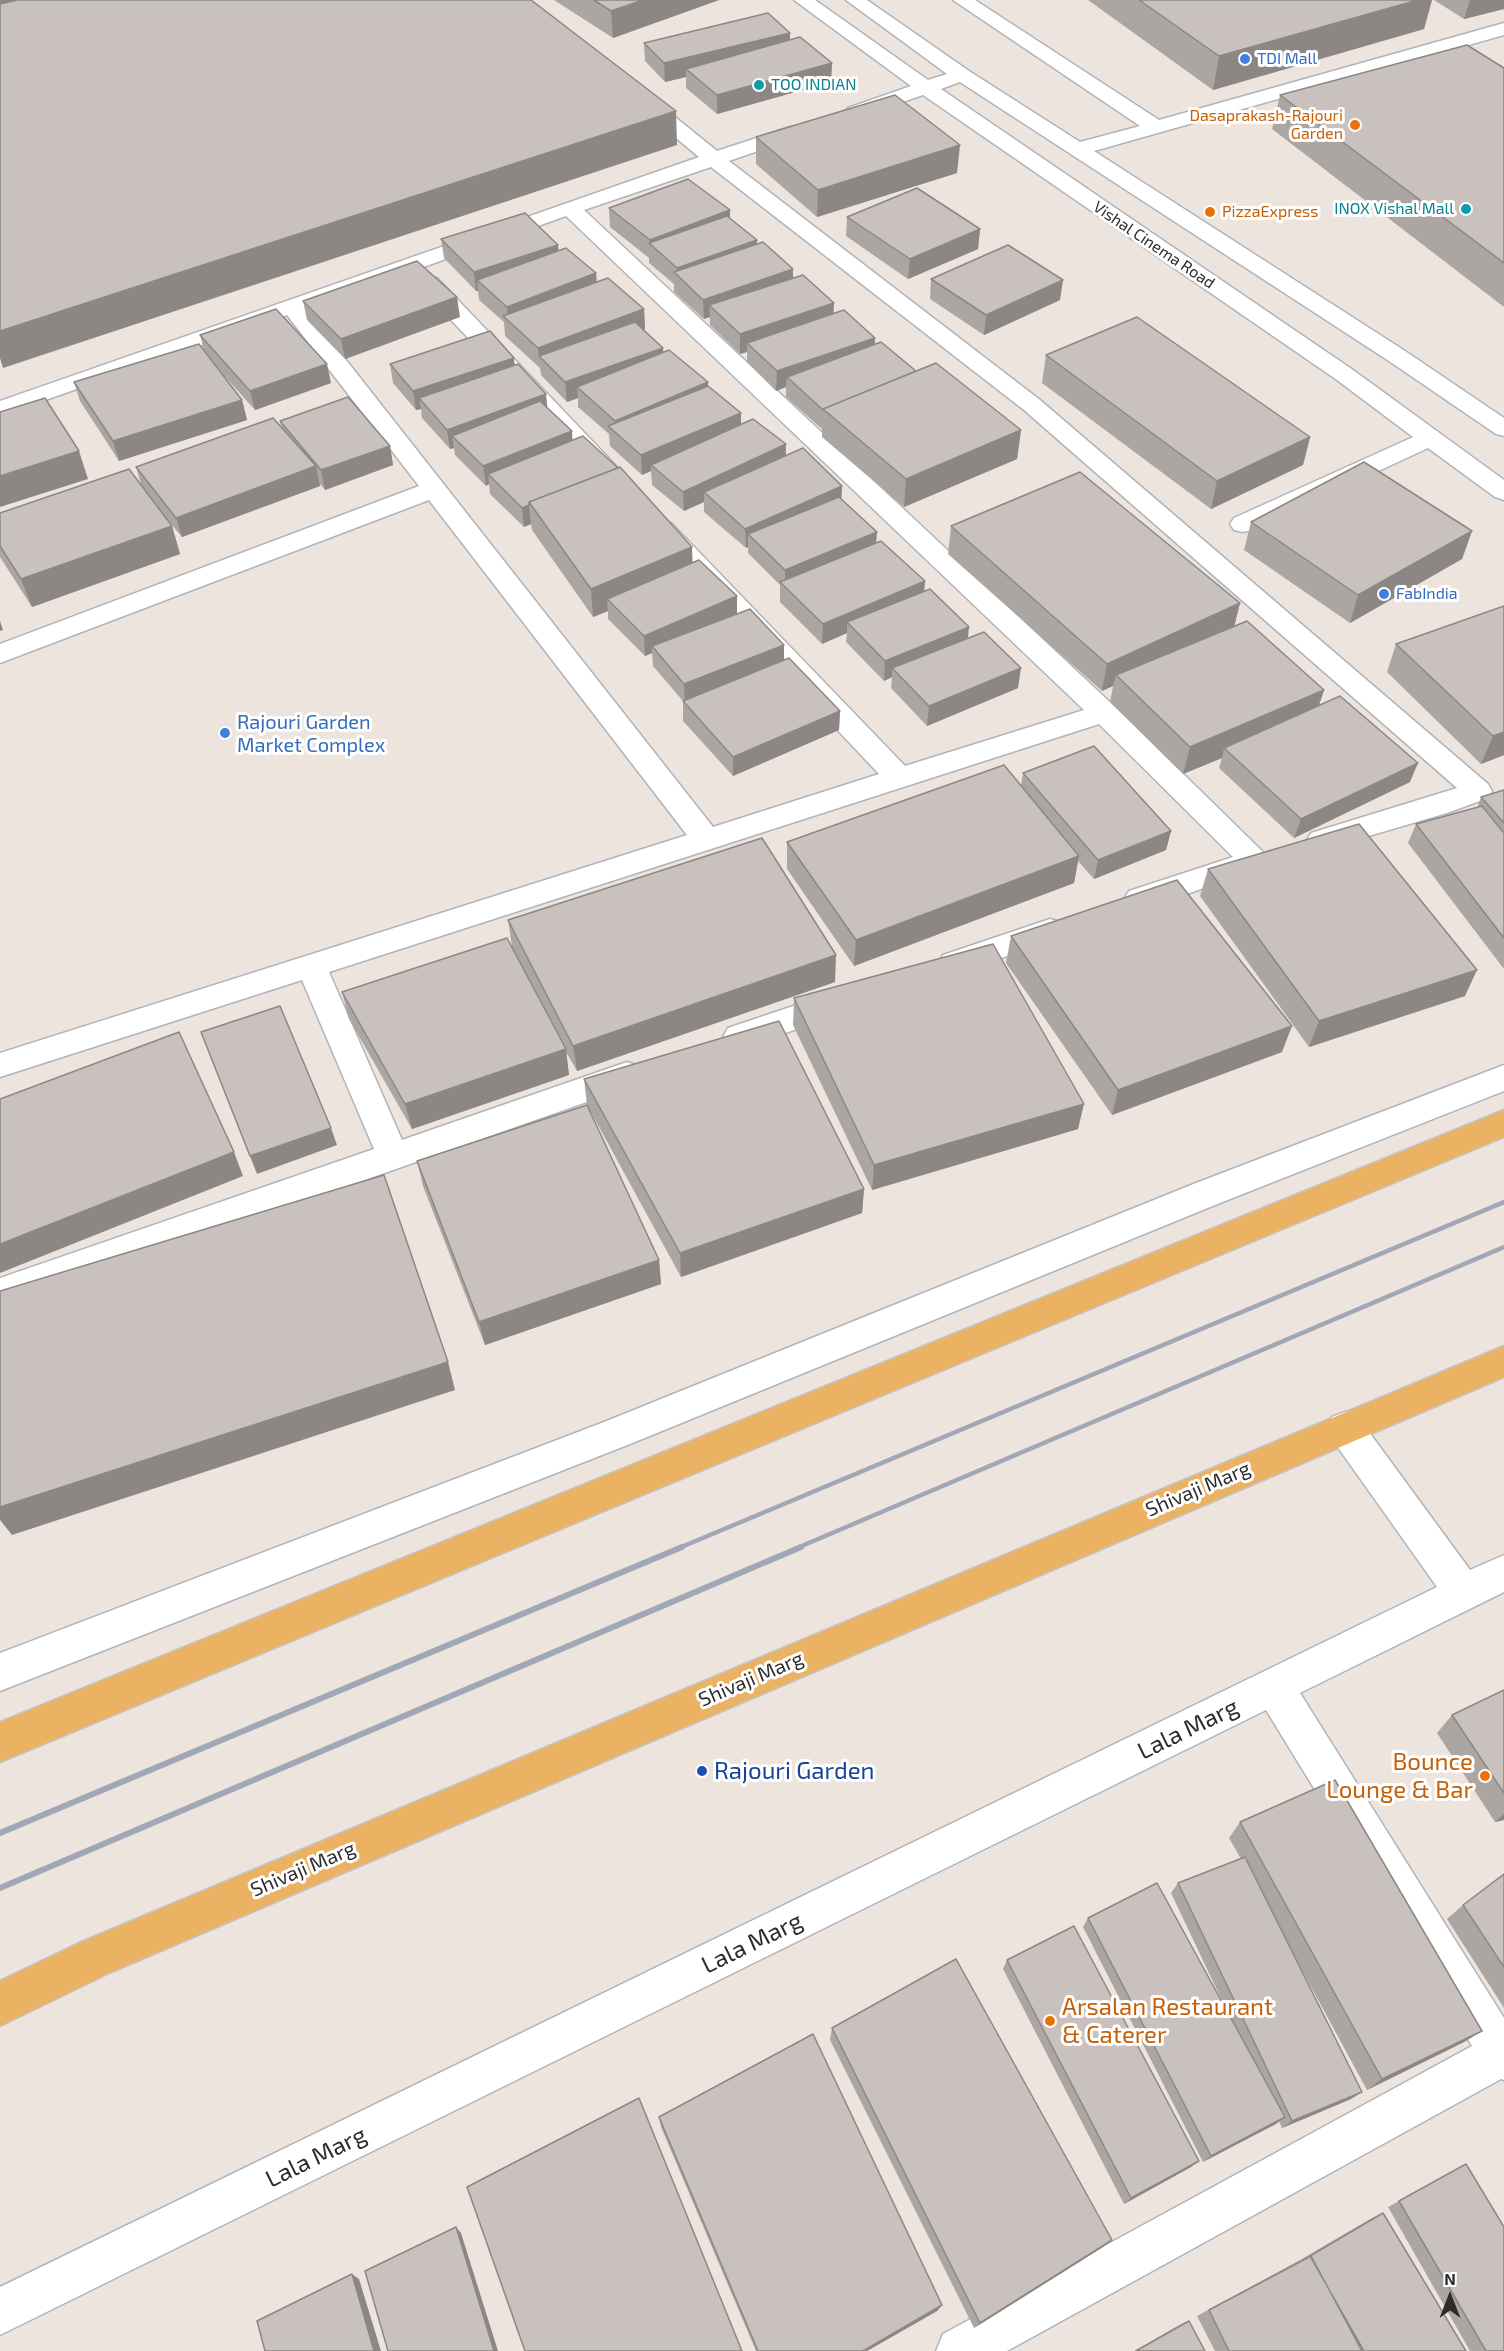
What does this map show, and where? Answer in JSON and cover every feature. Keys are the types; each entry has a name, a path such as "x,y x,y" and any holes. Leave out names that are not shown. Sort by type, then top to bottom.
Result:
{"main road":[{"path":"0,1742 1504,1123"},
{"name":"Shivaji Marg","path":"0,2004 94,1958 1504,1360"}],"street":[{"name":"Vishal Cinema Road","path":"803,0 926,88 1344,375 1504,492"},
{"name":"Vishal Cinema Road","path":"855,0 962,75 1396,356 1504,429"},
{"path":"962,0 1156,127"},
{"path":"1076,150 1504,29"},
{"path":"837,118 962,75"},
{"path":"623,84 714,159 1032,405 1491,787"},
{"path":"0,409 569,208 814,126"},
{"path":"569,208 1104,713 1276,853"},
{"path":"411,264 899,778"},
{"path":"292,306 354,404 434,489 707,840"},
{"path":"1344,375 1396,356"},
{"path":"1243,524 1430,438"},
{"path":"0,654 434,489"},
{"path":"0,1065 1104,713"},
{"path":"1118,907 1276,853 1437,806 1491,787"},
{"path":"925,973 1072,922"},
{"path":"311,966 393,1156"},
{"path":"710,1047 857,996"},
{"path":"0,1293 653,1066"},
{"path":"0,1672 617,1433 1208,1192 1504,1078"},
{"path":"1345,1428 1464,1593"},
{"name":"Lala Marg","path":"0,2312 1504,1573"},
{"path":"960,2351 1503,2056 1274,1687"}],"building":[{"path":"17,0 531,0 676,111 0,331 0,4"},
{"path":"594,0 643,0 611,11"},
{"path":"1139,0 1418,0 1219,56"},
{"path":"768,13 790,33 664,63 644,43"},
{"path":"800,37 832,63 717,95 686,69"},
{"path":"1467,45 1504,68 1504,263 1280,95"},
{"path":"895,95 960,145 818,190 756,137"},
{"path":"688,179 730,210 650,240 609,208"},
{"path":"917,188 980,229 910,259 847,217"},
{"path":"525,213 558,245 474,272 441,239"},
{"path":"727,216 757,240 677,268 649,243"},
{"path":"763,242 793,269 703,300 674,272"},
{"path":"1008,245 1063,280 986,315 931,279"},
{"path":"566,248 596,273 507,307 477,280"},
{"path":"417,261 457,297 341,339 303,301"},
{"path":"803,275 834,303 740,334 709,305"},
{"path":"608,278 644,309 538,348 503,316"},
{"path":"276,309 327,364 250,391 200,335"},
{"path":"844,310 875,338 777,371 747,343"},
{"path":"1137,317 1310,437 1217,481 1046,355"},
{"path":"635,322 663,348 565,382 539,356"},
{"path":"490,331 514,358 413,391 390,364"},
{"path":"881,342 916,371 823,410 787,377"},
{"path":"199,344 242,400 113,441 74,382"},
{"path":"669,350 708,382 615,421 577,387"},
{"path":"936,363 1021,430 906,479 823,409"},
{"path":"518,364 546,394 447,430 419,398"},
{"path":"708,386 741,413 641,455 608,426"},
{"path":"348,397 390,446 321,470 280,421"},
{"path":"45,398 79,451 0,476 0,412"},
{"path":"540,401 572,431 483,466 452,436"},
{"path":"273,418 316,466 176,518 136,467"},
{"path":"753,419 786,444 683,492 651,465"},
{"path":"583,436 618,468 529,502 529,505 522,508 488,474"},
{"path":"803,448 842,486 745,529 704,492"},
{"path":"1364,462 1472,531 1358,595 1251,522"},
{"path":"620,467 692,547 591,589 529,502"},
{"path":"129,469 172,526 21,579 0,546 0,513"},
{"path":"1080,472 1240,603 1107,664 951,526"},
{"path":"839,497 877,532 785,570 748,534"},
{"path":"881,541 925,581 823,624 780,582"},
{"path":"699,560 737,596 644,636 607,599"},
{"path":"930,589 969,627 885,661 847,622"},
{"path":"1504,606 1504,732 1493,736 1396,644"},
{"path":"750,609 784,645 684,684 652,646"},
{"path":"1247,621 1324,690 1190,747 1116,675"},
{"path":"984,632 1021,668 929,706 892,668"},
{"path":"789,658 840,711 733,757 683,701"},
{"path":"1340,696 1418,763 1301,819 1224,748"},
{"path":"1094,746 1171,831 1098,860 1023,773"},
{"path":"1004,765 1079,856 856,940 787,842"},
{"path":"1504,790 1504,823 1481,797"},
{"path":"1482,806 1504,833 1504,938 1416,824"},
{"path":"1359,824 1477,970 1319,1021 1208,869"},
{"path":"762,838 836,955 573,1046 508,920"},
{"path":"1177,880 1292,1026 1118,1090 1011,936"},
{"path":"507,938 566,1049 405,1104 342,992"},
{"path":"993,944 1084,1104 874,1165 794,998"},
{"path":"280,1006 331,1128 250,1156 201,1032"},
{"path":"779,1021 864,1189 680,1253 584,1079"},
{"path":"179,1032 234,1152 0,1244 0,1099"},
{"path":"587,1105 659,1260 479,1322 417,1161"},
{"path":"384,1175 448,1362 0,1507 0,1291"},
{"path":"1504,1690 1504,1793 1452,1715"},
{"path":"1335,1780 1482,2031 1382,2079 1240,1822"},
{"path":"1245,1857 1362,2092 1292,2121 1178,1883"},
{"path":"1504,1874 1504,1967 1463,1905"},
{"path":"1157,1883 1285,2117 1211,2156 1088,1918"},
{"path":"1074,1926 1199,2161 1131,2198 1007,1960"},
{"path":"956,1959 1112,2240 980,2323 832,2028"},
{"path":"813,2034 942,2305 863,2351 758,2351 659,2117"},
{"path":"639,2098 742,2351 525,2351 467,2187"},
{"path":"1466,2164 1504,2227 1504,2351 1486,2351 1399,2201"},
{"path":"1383,2213 1466,2351 1364,2351 1310,2256"},
{"path":"456,2227 494,2351 388,2351 365,2271"},
{"path":"1311,2256 1362,2351 1229,2351 1209,2310"},
{"path":"352,2274 374,2351 265,2351 257,2321"},
{"path":"1189,2321 1205,2351 1136,2351"}],"railway":[{"path":"679,1548 1504,1202"},
{"path":"797,1548 1504,1247"},
{"path":"0,1833 682,1547"},
{"path":"0,1888 801,1547"}],"place":[{"name":"TDI Mall","path":"1245,59"},
{"name":"TOO INDIAN","path":"759,85"},
{"name":"Dasaprakash-Rajouri Garden","path":"1355,125"},
{"name":"INOX Vishal Mall","path":"1466,209"},
{"name":"PizzaExpress","path":"1210,212"},
{"name":"FabIndia","path":"1384,594"},
{"name":"Rajouri Garden Market Complex","path":"225,733"},
{"name":"Rajouri Garden","path":"702,1771"},
{"name":"Bounce Lounge & Bar","path":"1485,1776"},
{"name":"Arsalan Restaurant & Caterer","path":"1050,2021"}]}
